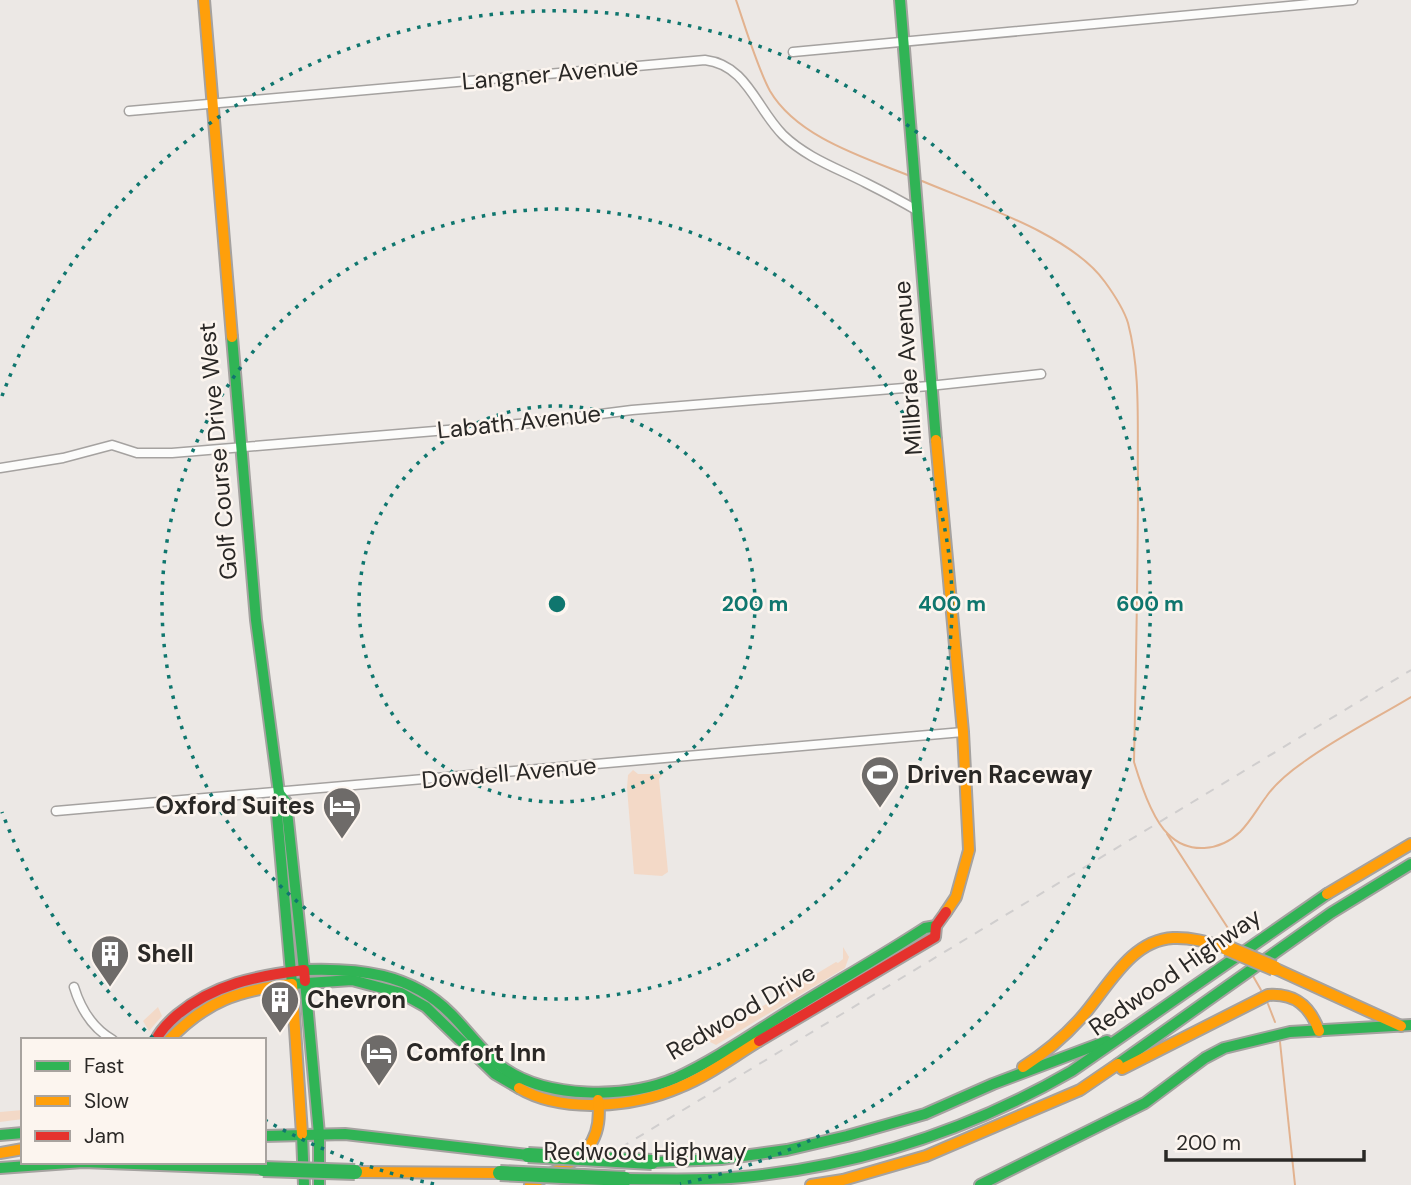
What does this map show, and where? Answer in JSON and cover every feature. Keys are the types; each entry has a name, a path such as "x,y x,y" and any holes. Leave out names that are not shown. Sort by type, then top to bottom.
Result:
{"main road":[{"name":"Golf Course Drive West","path":"204,0 256,620 279,793 286,802 298,977"},
{"name":"Millbrae Avenue","path":"900,0 936,445 963,732"},
{"name":"Redwood Drive","path":"156,1038 177,1013 204,993 242,979 298,977 352,980 403,988 531,1089 564,1104 598,1098 646,1098 681,1087 935,937 936,926 956,897 969,850 963,732"},
{"name":"Redwood Highway","path":"134,1164 355,1172 500,1173 625,1179 770,1174 842,1161 915,1142 969,1123 1072,1071 1330,893 1411,844"},
{"name":"Redwood Highway","path":"811,1185 843,1180 926,1156 1080,1090 1331,913 1411,864"},
{"path":"993,1084 1030,1063 1080,1019 1125,961 1140,949 1153,942 1178,938 1205,941 1227,948 1406,1025"},
{"name":"Redwood Drive","path":"171,1038 196,1013 219,1000 298,977"},
{"path":"298,977 319,1134 319,1185"},
{"path":"298,977 304,1185"},
{"path":"1080,1090 1253,1002 1278,994 1288,995 1307,1006 1315,1017 1319,1031"},
{"path":"980,1185 1145,1103 1205,1058 1224,1048 1296,1032 1406,1025"},
{"path":"266,1136 345,1134 528,1155 652,1162 721,1159 787,1150 925,1114 993,1084 1125,1034"},
{"path":"530,1185 580,1154 593,1142 598,1131 598,1098"},
{"path":"0,1135 21,1133"},
{"path":"0,1153 21,1149"},
{"name":"Redwood Highway","path":"0,1168 55,1164"}],"street":[{"path":"793,52 1353,0"},
{"name":"Langner Avenue","path":"129,111 391,90 705,60 718,62 739,74 766,116 784,136 806,153 918,205"},
{"name":"Labath Avenue","path":"0,468 63,458 111,445 150,454 530,424 632,410 933,386 1041,374"},
{"name":"Dowdell Avenue","path":"56,811 963,732"},
{"path":"74,987 78,1002 87,1018 109,1038"}],"shaded area":[{"path":"633,770 638,774 663,774 659,779 668,872 662,876 634,874 627,788 628,775"},
{"path":"843,947 849,957 845,968 716,1045 706,1040 704,1042 699,1027 719,1030 720,1023 724,1022 728,1027 838,963 843,959"},
{"path":"158,1007 162,1016 149,1031 143,1021"},
{"path":"21,1110 21,1119 0,1122 0,1112"}],"waterway":[{"path":"736,0 760,70 770,91 782,107 797,121 832,144 910,176"},
{"path":"922,181 995,210 1070,249 1105,282 1128,323 1138,399 1134,762 1152,810 1168,834 1176,841 1195,848 1214,847 1232,838 1247,824 1274,787 1295,769 1331,744 1411,697"},
{"path":"1167,834 1235,939"},
{"path":"1253,976 1261,990"},
{"path":"1268,1004 1275,1022"},
{"path":"1280,1042 1295,1185"}],"railway":[{"path":"559,1185 1411,670"}],"traffic: fast":[{"path":"900,0 936,440"},
{"path":"232,337 256,620 279,793 276,803 292,984 352,980 401,993 426,1007 495,1074 519,1088"},
{"path":"279,793 286,802 304,970 364,972 383,976 419,990 451,1014 502,1067 520,1078 563,1090 634,1090 676,1078 721,1054 925,928 936,926"},
{"path":"1118,1064 1331,913 1411,864"},
{"path":"625,1179 714,1179 787,1172 872,1154 954,1128 1072,1071 1327,894"},
{"path":"305,981 319,1134"},
{"path":"980,1185 1145,1103 1205,1058 1224,1048 1290,1032 1411,1025"},
{"path":"652,1162 721,1159 787,1150 847,1136 925,1114 993,1084 1107,1041"},
{"path":"0,1135 21,1133"},
{"path":"302,1134 304,1185"},
{"path":"319,1134 319,1185"},
{"path":"266,1136 345,1134 528,1155"},
{"path":"528,1155 652,1162"},
{"path":"0,1168 55,1164"},
{"path":"134,1164 263,1169"},
{"path":"263,1169 355,1172"},
{"path":"500,1173 625,1179"}],"traffic: slow":[{"path":"204,0 232,337"},
{"path":"936,440 963,732 969,850 956,897 946,912"},
{"path":"1327,894 1411,844"},
{"path":"1023,1067 1068,1032 1121,968 1144,947 1158,941 1180,938 1227,948"},
{"path":"1227,948 1274,968"},
{"path":"1274,968 1401,1026"},
{"path":"171,1038 196,1016 224,1000 256,990 292,984 302,1134"},
{"path":"1122,1069 1268,995 1286,996 1300,1003 1311,1015 1319,1031"},
{"path":"519,1088 556,1102 577,1104 599,1105 642,1099 662,1094 711,1072 759,1041"},
{"path":"811,1185 843,1180 926,1156 1080,1090 1118,1064"},
{"path":"530,1185 571,1162 590,1145 599,1118 598,1100"},
{"path":"0,1153 21,1149"},
{"path":"355,1172 500,1173"}],"traffic: jam":[{"path":"759,1041 935,937 936,926 946,912"},
{"path":"157,1038 165,1027 191,1004 221,989 270,975 304,970 305,981"}],"place":[{"name":"Driven Raceway","path":"880,809"},
{"name":"Oxford Suites","path":"342,840"},
{"name":"Shell","path":"110,988"},
{"name":"Chevron","path":"280,1034"},
{"name":"Comfort Inn","path":"379,1087"}]}
